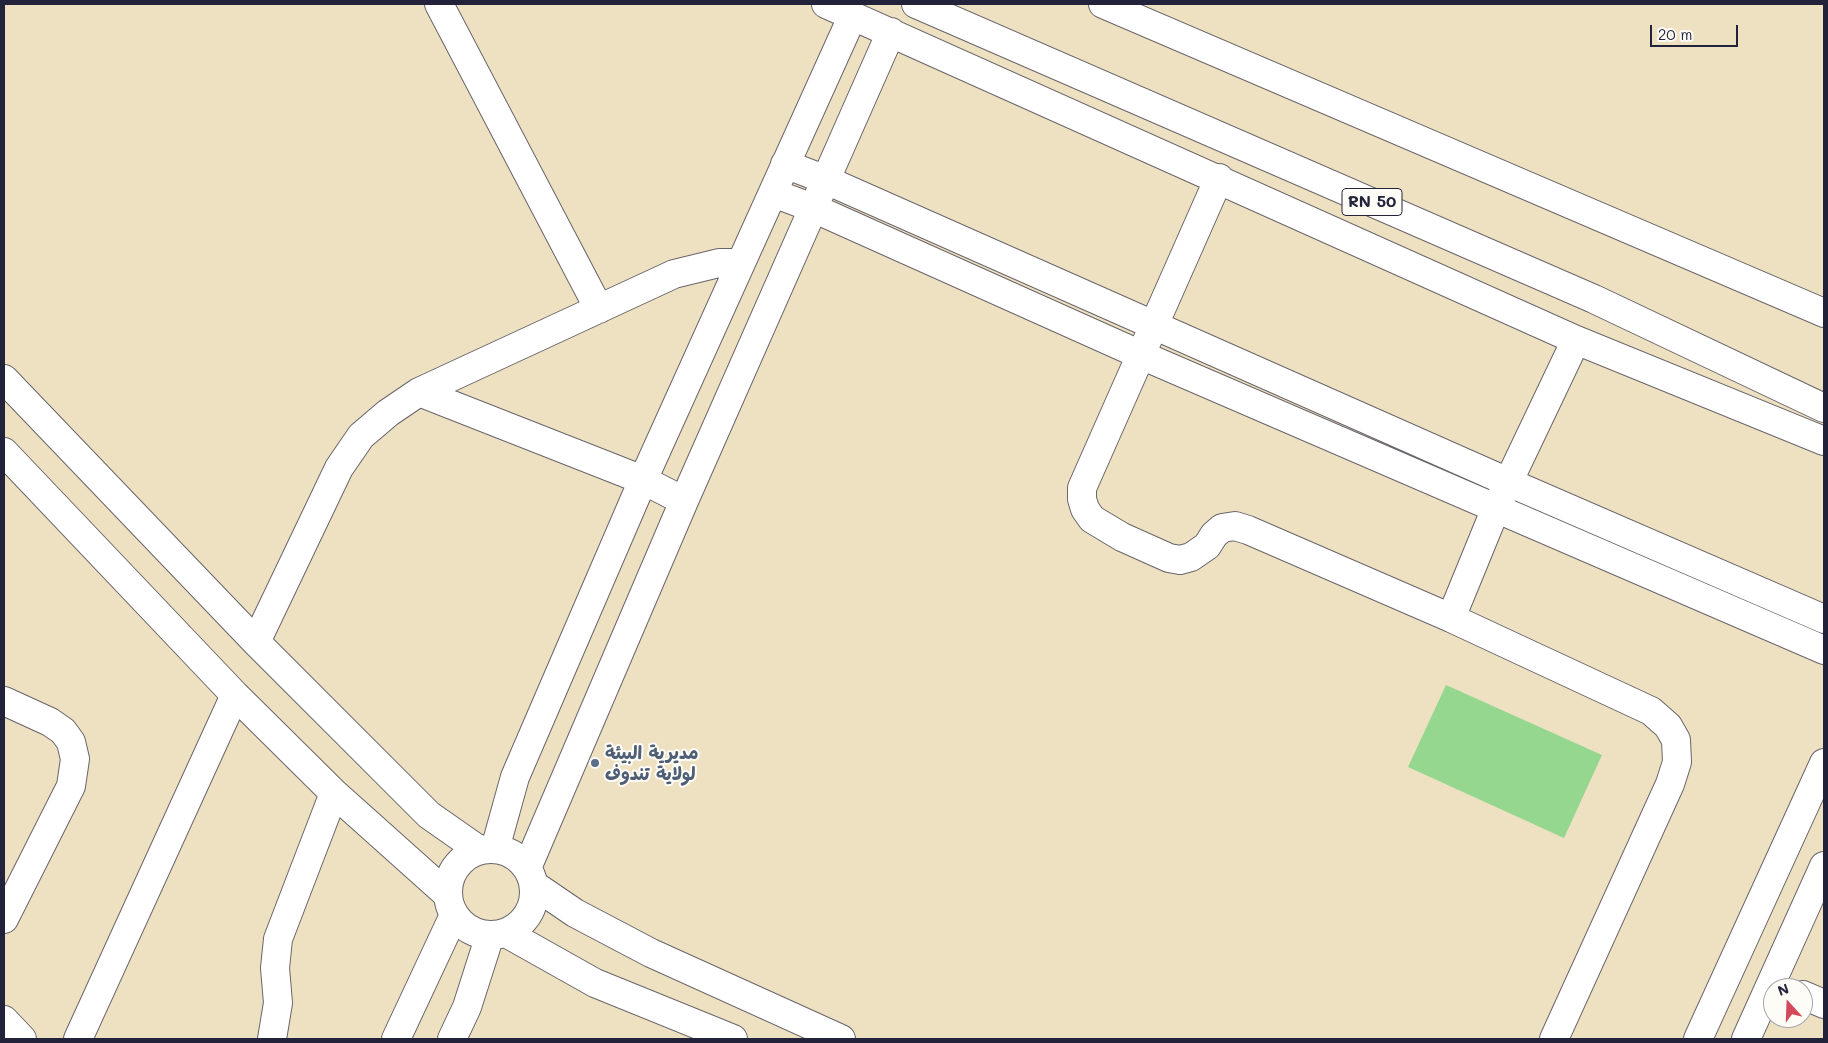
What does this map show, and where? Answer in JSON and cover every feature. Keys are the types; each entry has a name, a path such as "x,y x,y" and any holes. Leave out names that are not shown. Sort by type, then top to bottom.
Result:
{"street":[{"path":"439,4 599,309"},
{"path":"826,4 1219,178 1576,340 1824,441"},
{"name":"RN 50","path":"916,4 1594,299 1824,408"},
{"path":"1103,4 1824,313"},
{"path":"487,850 515,777 643,480 853,15"},
{"path":"452,1039 498,934 525,918 534,897 530,877 684,501 891,32"},
{"path":"785,164 826,180 1155,324 1508,482 1824,619"},
{"path":"1219,178 1082,488 1082,499 1085,509 1092,519 1122,537 1169,558 1180,560 1192,557 1208,546 1214,535 1222,528 1235,526 1451,618 1651,711 1668,726 1676,740 1677,762 1670,784 1554,1039"},
{"path":"772,193 814,208 1141,354 1824,650"},
{"path":"256,642 339,468 361,436 388,413 419,392 674,274 719,262 741,263"},
{"path":"1451,618 1496,508 1576,340"},
{"path":"4,379 256,642 429,815 487,850 514,855 530,877 574,913 652,953 841,1039"},
{"path":"419,392 643,480 684,501"},
{"path":"4,452 235,695 451,905 469,930 498,934 595,982 733,1039"},
{"path":"78,1039 235,695"},
{"path":"4,701 50,722 64,731 71,742 76,759 71,786 4,919"},
{"path":"1698,1039 1824,763"},
{"path":"272,1039 278,1004 275,968 278,939 334,793"},
{"path":"396,1039 451,905 449,880 455,867 466,857 487,850"},
{"path":"1783,978 1824,866"},
{"path":"1732,965 1763,978"},
{"path":"1746,1039 1763,1012"},
{"path":"4,1020 22,1039"}],"green space":[{"path":"1446,685 1602,755 1564,838 1408,767"}],"place":[{"name":"مديرية البيئة لولاية تندوف","path":"595,763"}]}
